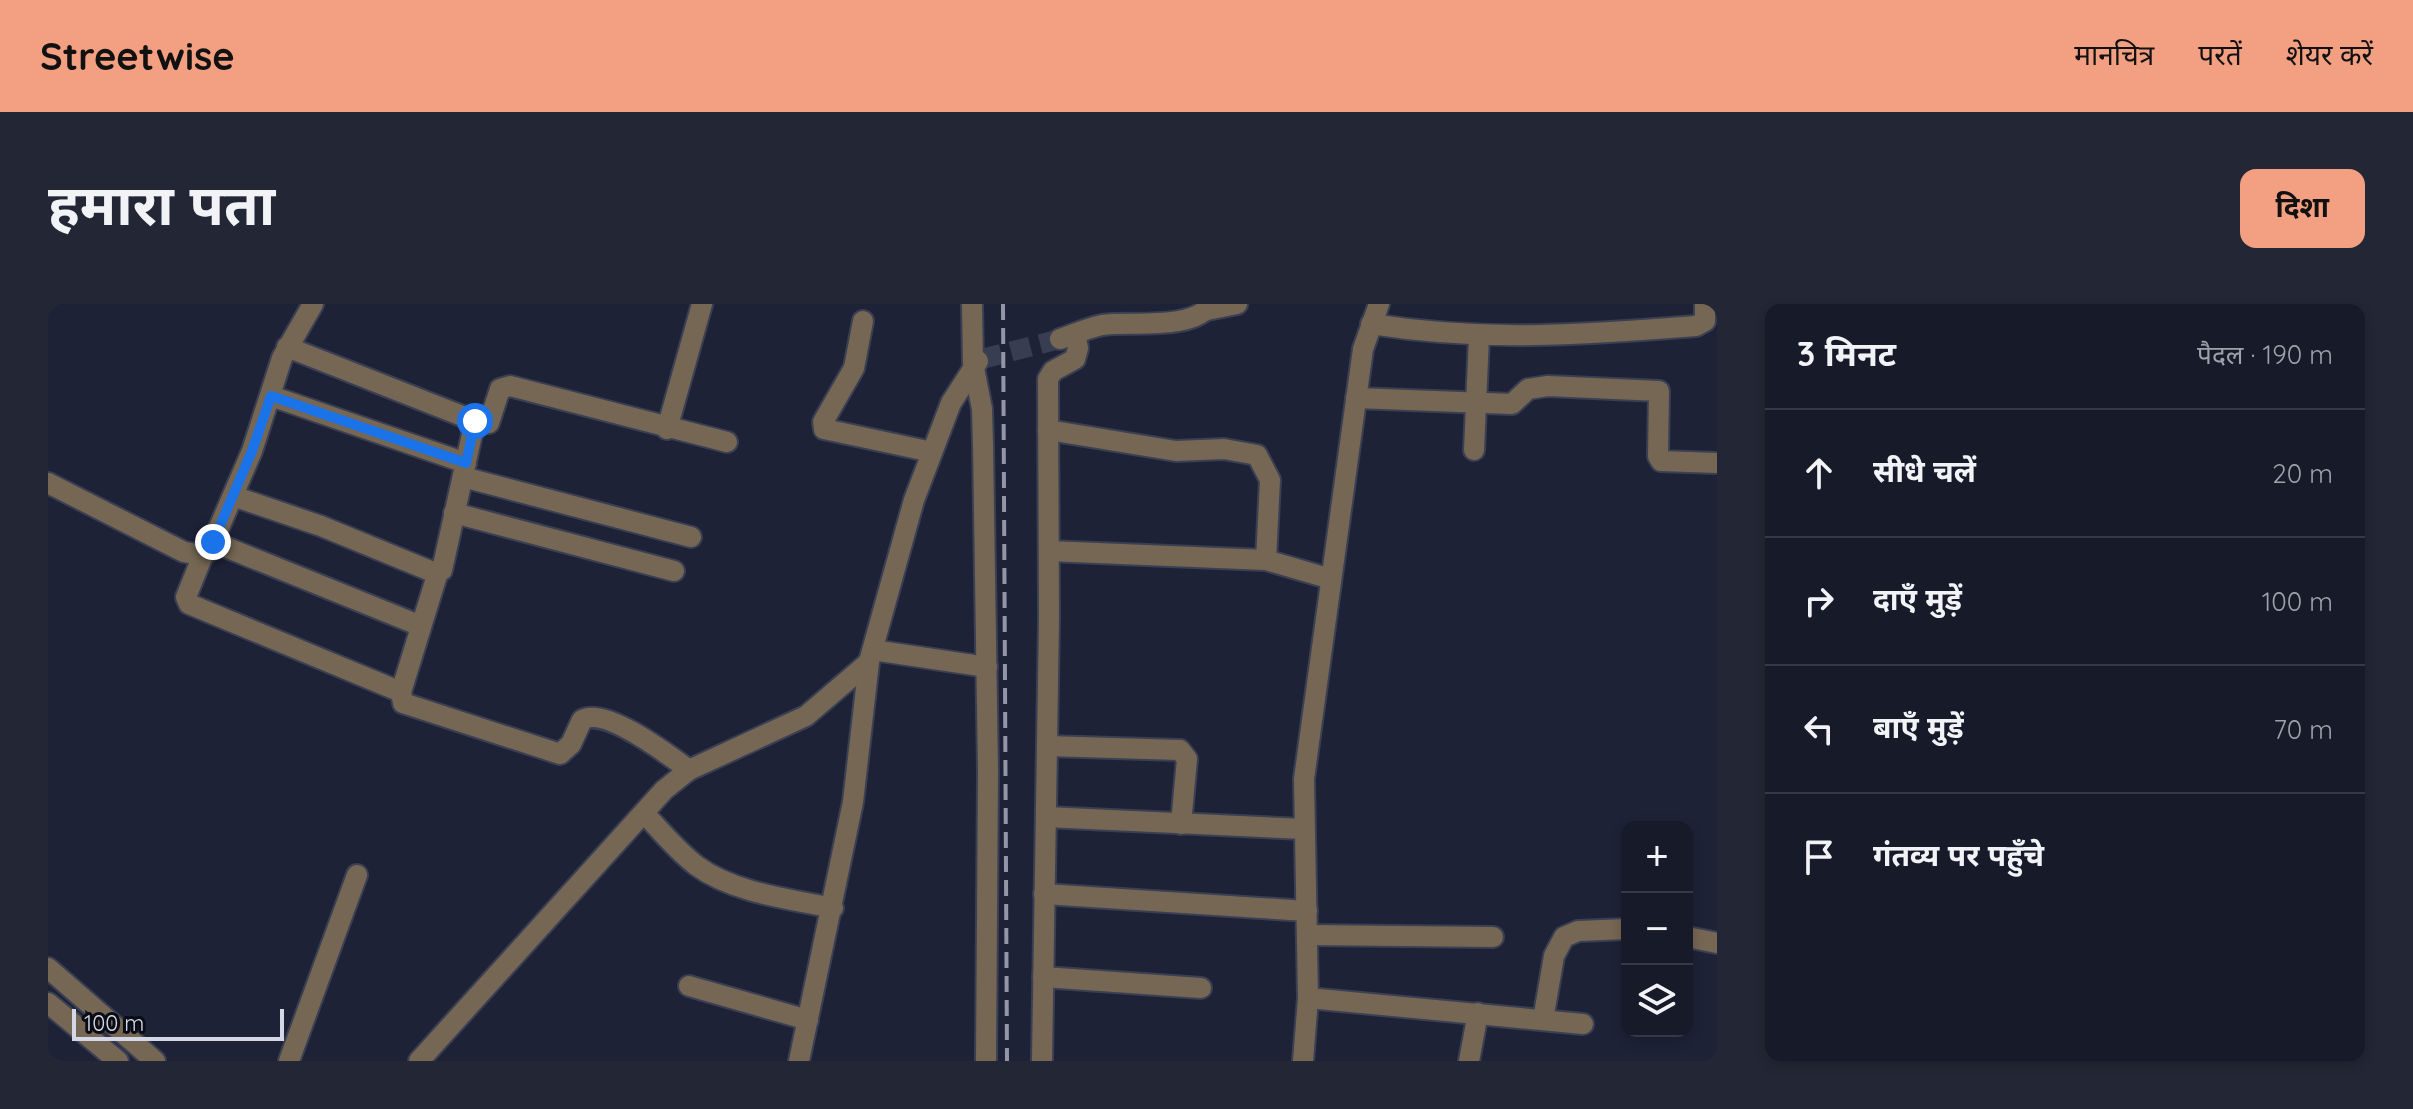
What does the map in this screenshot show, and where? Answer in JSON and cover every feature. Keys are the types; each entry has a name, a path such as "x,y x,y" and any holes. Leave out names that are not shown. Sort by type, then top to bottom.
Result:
{"street":[{"path":"313,304 287,347 233,496 186,597 189,604 401,692"},
{"path":"667,429 702,304"},
{"path":"972,304 982,409 987,667 986,1061"},
{"path":"1102,325 1103,304"},
{"path":"1042,1061 1049,551 1048,379 1053,371 1075,359 1078,348 1067,336 1102,325 1188,319 1209,307 1237,304"},
{"path":"1303,1061 1308,998 1304,779 1356,398 1371,324 1379,304"},
{"path":"1371,324 1479,337 1696,326 1705,321 1705,304"},
{"path":"863,321 854,368 823,422 824,429 932,452"},
{"path":"1474,450 1479,337"},
{"path":"287,347 475,421 489,423 500,389 505,386 727,442"},
{"path":"799,1061 853,802 871,656 914,500 951,403 977,361"},
{"path":"1356,398 1512,404 1528,389 1548,386 1659,391 1662,394 1658,456 1661,461 1717,463"},
{"path":"271,396 464,470 691,537"},
{"path":"475,421 454,513 400,699 408,706 560,754 571,744 582,720 598,718 660,748 689,770"},
{"path":"1048,430 1176,451 1224,449 1257,455 1270,480 1266,560"},
{"path":"48,483 184,552 208,549 421,626"},
{"path":"233,496 438,572"},
{"path":"454,513 674,571"},
{"path":"1049,551 1266,560 1331,579"},
{"path":"419,1061 664,790 689,770 806,716 871,656 987,667"},
{"path":"1047,746 1180,750 1187,759 1181,824"},
{"path":"644,813 696,865 710,874 767,893 833,908"},
{"path":"1046,817 1303,829"},
{"path":"289,1061 357,875"},
{"path":"1044,894 1307,911"},
{"path":"1543,1020 1554,956 1564,937 1578,931 1621,929"},
{"path":"1308,935 1493,937"},
{"path":"1693,938 1717,943"},
{"path":"48,968 155,1061"},
{"path":"1043,977 1201,988"},
{"path":"689,986 808,1020"},
{"path":"1308,998 1583,1024"},
{"path":"48,1003 118,1061"},
{"path":"1469,1061 1478,1013"}],"tunnel":[{"path":"982,359 1060,339"}],"railway":[{"path":"1003,304 1007,1061"}],"route":[{"path":"213,542 252,451 271,396 466,463 475,421"}]}
